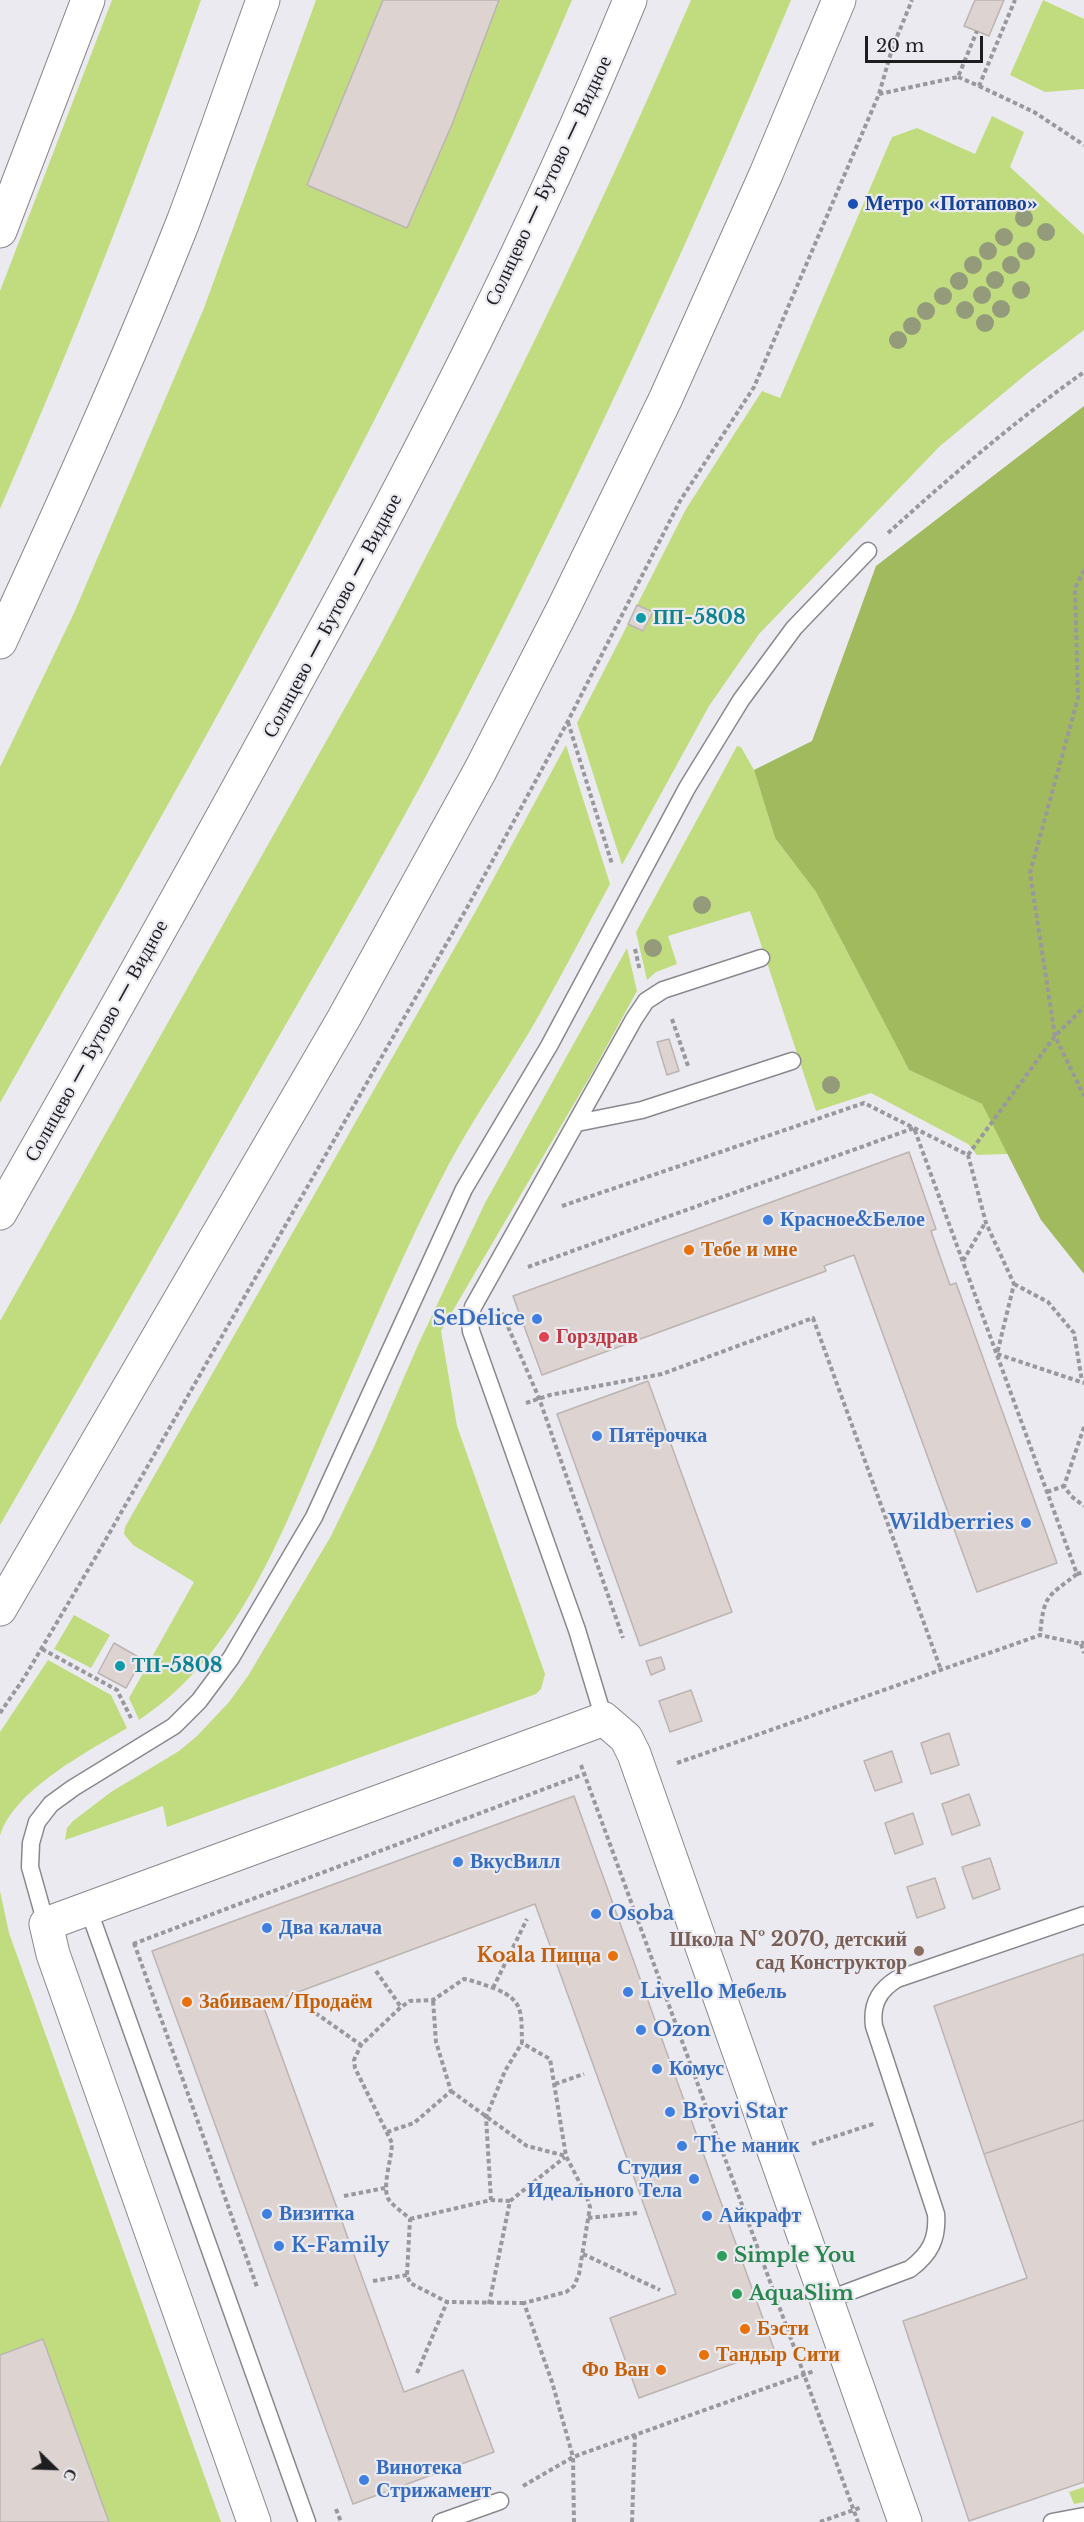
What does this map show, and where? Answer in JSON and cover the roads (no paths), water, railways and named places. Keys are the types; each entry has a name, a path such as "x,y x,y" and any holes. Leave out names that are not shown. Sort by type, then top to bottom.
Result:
{"main road":[{"path":"0,231 88,0"},
{"path":"0,642 77,474 148,308 183,221 263,0"},
{"name":"Солнцево — Бутово — Видное","path":"0,1213 224,817 399,493 504,284 605,61 630,0"},
{"path":"0,1609 338,1028 480,771 564,607 665,400 766,174 839,0"},
{"path":"254,2522 53,1954 46,1924 604,1719 626,1738 642,1775 900,2508"}],"lane":[{"path":"46,1924 30,1867 31,1843 37,1822 51,1804 73,1788 145,1746 174,1726 199,1701 231,1658 314,1517 464,1189 549,1046 687,788 741,700 794,628 868,551"},
{"path":"604,1719 577,1630 471,1330 470,1321 473,1307 646,1001 663,990 761,958"},
{"path":"576,1123 642,1110 792,1061"},
{"path":"88,1908 307,2522"},
{"path":"827,2300 910,2270 921,2261 935,2239 936,2214 874,2026 873,2008 882,1991 897,1979 1084,1915"},
{"path":"441,2522 500,2501"},
{"path":"1052,2522 1084,2516"}],"place":[{"name":"Метро «Потапово»","path":"853,204"},
{"name":"ПП-5808","path":"641,618"},
{"name":"Красное&Белое","path":"768,1220"},
{"name":"Тебе и мне","path":"689,1250"},
{"name":"SeDelice","path":"537,1319"},
{"name":"Горздрав","path":"544,1337"},
{"name":"Пятёрочка","path":"597,1436"},
{"name":"Wildberries","path":"1026,1523"},
{"name":"ТП-5808","path":"120,1666"},
{"name":"ВкусВилл","path":"458,1862"},
{"name":"Osoba","path":"596,1914"},
{"name":"Два калача","path":"267,1928"},
{"name":"Школа № 2070, детский сад Конструктор","path":"919,1951"},
{"name":"Koala Пицца","path":"613,1956"},
{"name":"Livello Мебель","path":"628,1992"},
{"name":"Забиваем/Продаём","path":"187,2002"},
{"name":"Ozon","path":"641,2030"},
{"name":"Комус","path":"657,2069"},
{"name":"Brovi Star","path":"670,2112"},
{"name":"The маник","path":"682,2146"},
{"name":"Студия Идеального Тела","path":"694,2179"},
{"name":"Визитка","path":"267,2214"},
{"name":"Айкрафт","path":"707,2216"},
{"name":"K-Family","path":"279,2246"},
{"name":"Simple You","path":"722,2256"},
{"name":"AquaSlim","path":"737,2294"},
{"name":"Бэсти","path":"745,2329"},
{"name":"Тандыр Сити","path":"704,2355"},
{"name":"Фо Ван","path":"661,2370"},
{"name":"Винотека Стрижамент","path":"364,2480"}]}
